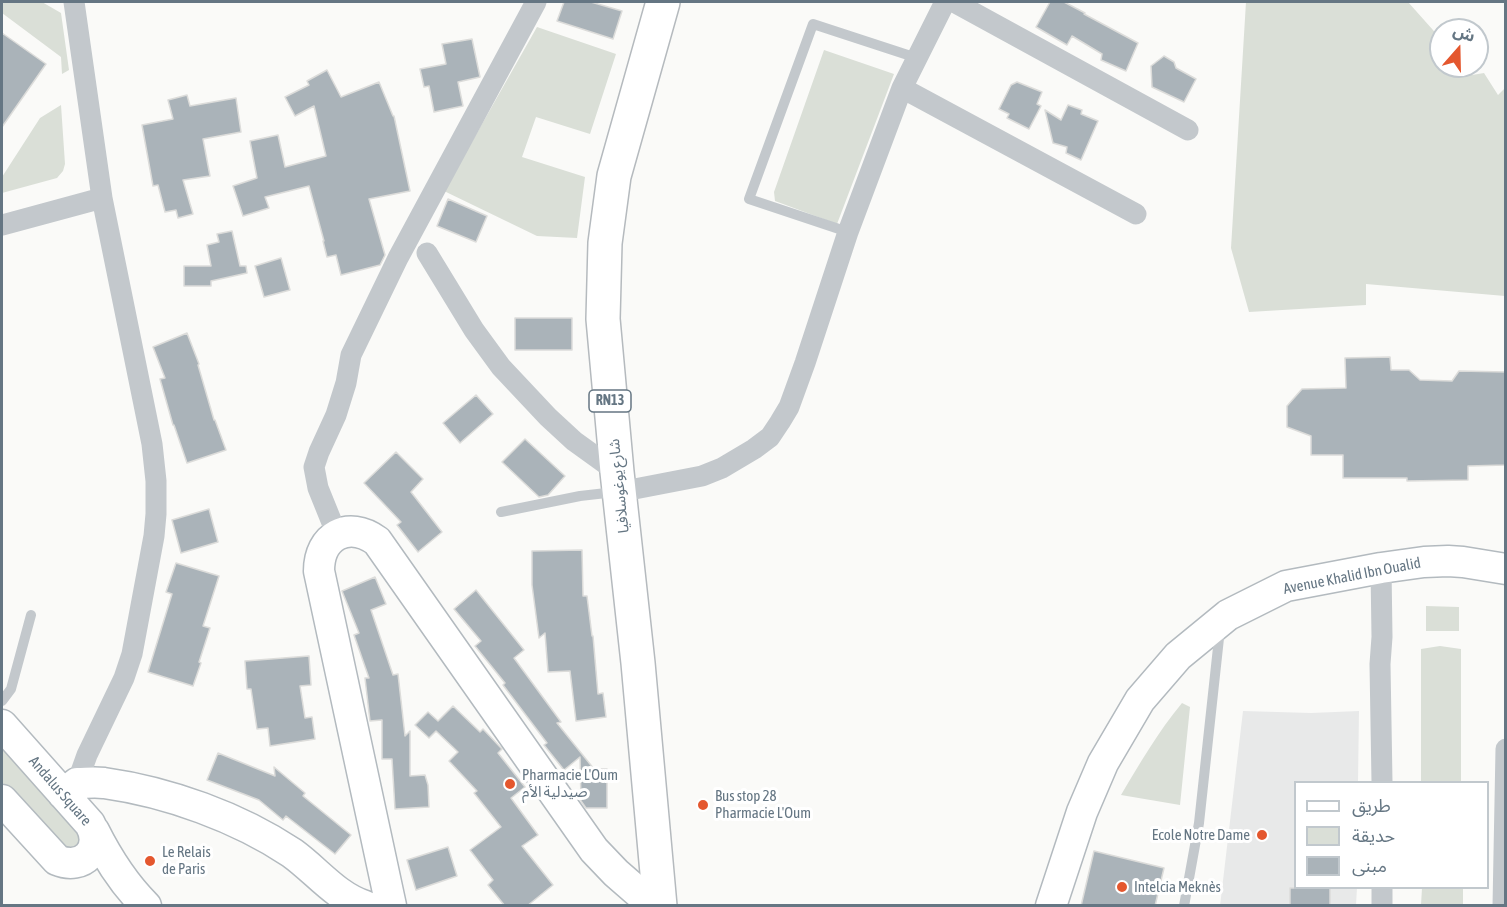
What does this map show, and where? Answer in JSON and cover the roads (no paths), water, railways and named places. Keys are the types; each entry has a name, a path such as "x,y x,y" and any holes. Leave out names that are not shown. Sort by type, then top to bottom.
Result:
{"main road":[{"name":"شارع يوغوسلافيا","path":"660,906 603,319 605,243 614,176 663,2"},
{"path":"390,906 319,571 319,560 328,541 347,531 368,534 377,541 594,850 616,873 654,906"},
{"name":"Avenue Khalid Ibn Oualid","path":"1051,906 1082,812 1103,763 1140,700 1178,656 1221,620 1286,586 1381,568 1448,561 1506,569"},
{"name":"Andalus Square","path":"2,725 70,789 94,831 95,838 91,853 79,862 64,863"},
{"path":"70,789 103,783 143,791 206,810 272,840 301,859 341,894 353,902 366,906"},
{"path":"2,800 57,860 95,874 139,898"},
{"path":"94,831 109,860 139,898"}],"street":[{"path":"70,789 124,678 132,654 156,514 156,481 152,444 102,198 74,2"},
{"path":"337,535 318,488 314,467 336,415 346,383 351,355 398,258 536,2"},
{"path":"427,253 474,330 501,368 548,417 618,482 702,476 722,468 770,437 789,407 848,232 902,88 945,2"},
{"path":"954,2 1188,129"},
{"path":"902,88 1136,213"},
{"path":"2,225 102,198"},
{"path":"1381,568 1382,781"},
{"path":"1503,906 1506,748"},
{"path":"1382,889 1382,906"}],"lane":[{"path":"848,232 749,199 813,24 917,58"},
{"path":"501,512 580,496 618,482"},
{"path":"2,701 11,689 31,615"},
{"path":"1184,906 1199,823 1221,620"}],"place":[{"name":"Pharmacie L'Oum صيدلية الأم","path":"510,784"},
{"name":"Bus stop 28 Pharmacie L'Oum","path":"703,805"},
{"name":"Ecole Notre Dame","path":"1262,835"},
{"name":"Le Relais de Paris","path":"150,861"},
{"name":"Intelcia Meknès","path":"1122,887"}]}
